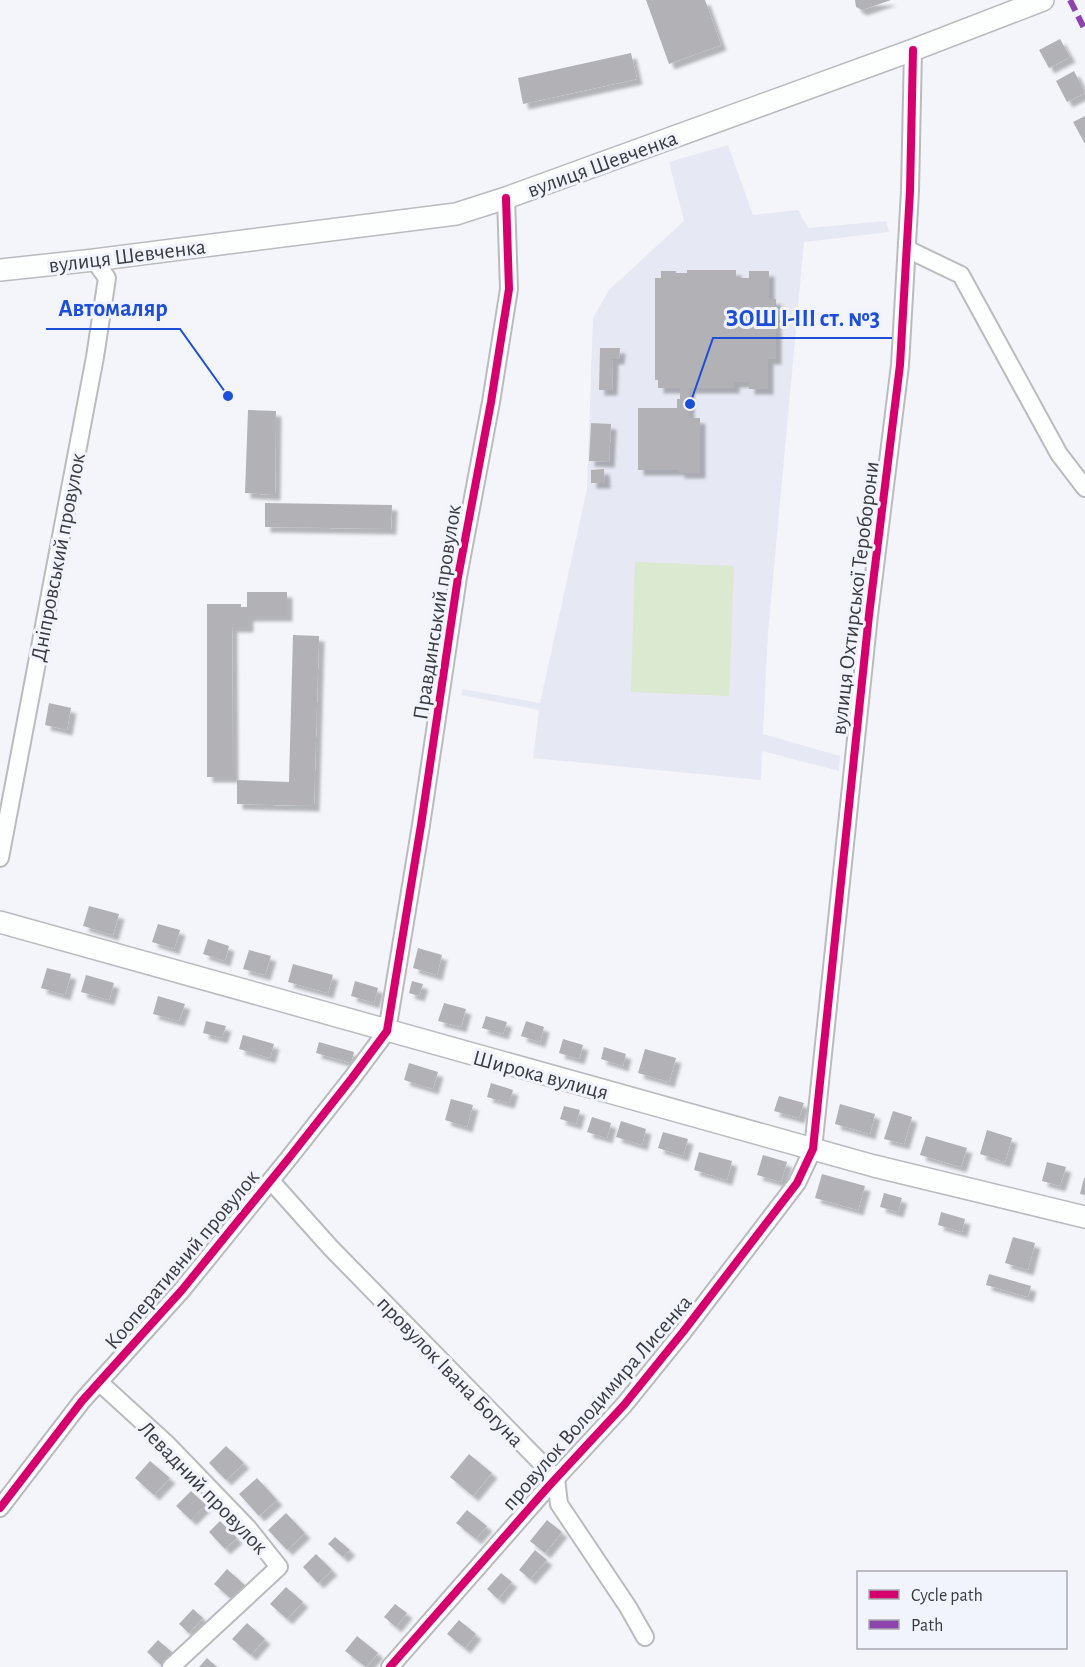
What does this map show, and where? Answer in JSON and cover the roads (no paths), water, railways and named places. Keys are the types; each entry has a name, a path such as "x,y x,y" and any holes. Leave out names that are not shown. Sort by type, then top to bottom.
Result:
{"street":[{"name":"вулиця Шевченка","path":"0,270 456,214 506,198 913,50 1043,0"},
{"name":"вулиця Охтирської Тероборони","path":"813,1149 869,615 900,365 910,191 913,50"},
{"name":"Правдинський провулок","path":"387,1031 458,577 491,402 509,289 506,198"},
{"path":"907,249 961,275 1059,454 1085,488"},
{"name":"Дніпровський провулок","path":"0,858 97,346 107,278 94,260"},
{"name":"Широка вулиця","path":"0,922 874,1166 1085,1217"},
{"name":"Кооперативний провулок","path":"0,1508 82,1401 182,1290 271,1181 387,1031"},
{"name":"провулок Володимира Лисенка","path":"390,1667 624,1405 797,1183 813,1149"},
{"name":"провулок Івана Богуна","path":"271,1181 330,1247 556,1479"},
{"name":"Левадний провулок","path":"99,1382 168,1445 248,1528 279,1567 171,1667"},
{"path":"556,1479 559,1504 628,1607 645,1637"}],"place":[{"name":"Автомаляр","path":"228,396"},
{"name":"ЗОШ І-ІІІ ст. №3","path":"690,404"}]}
